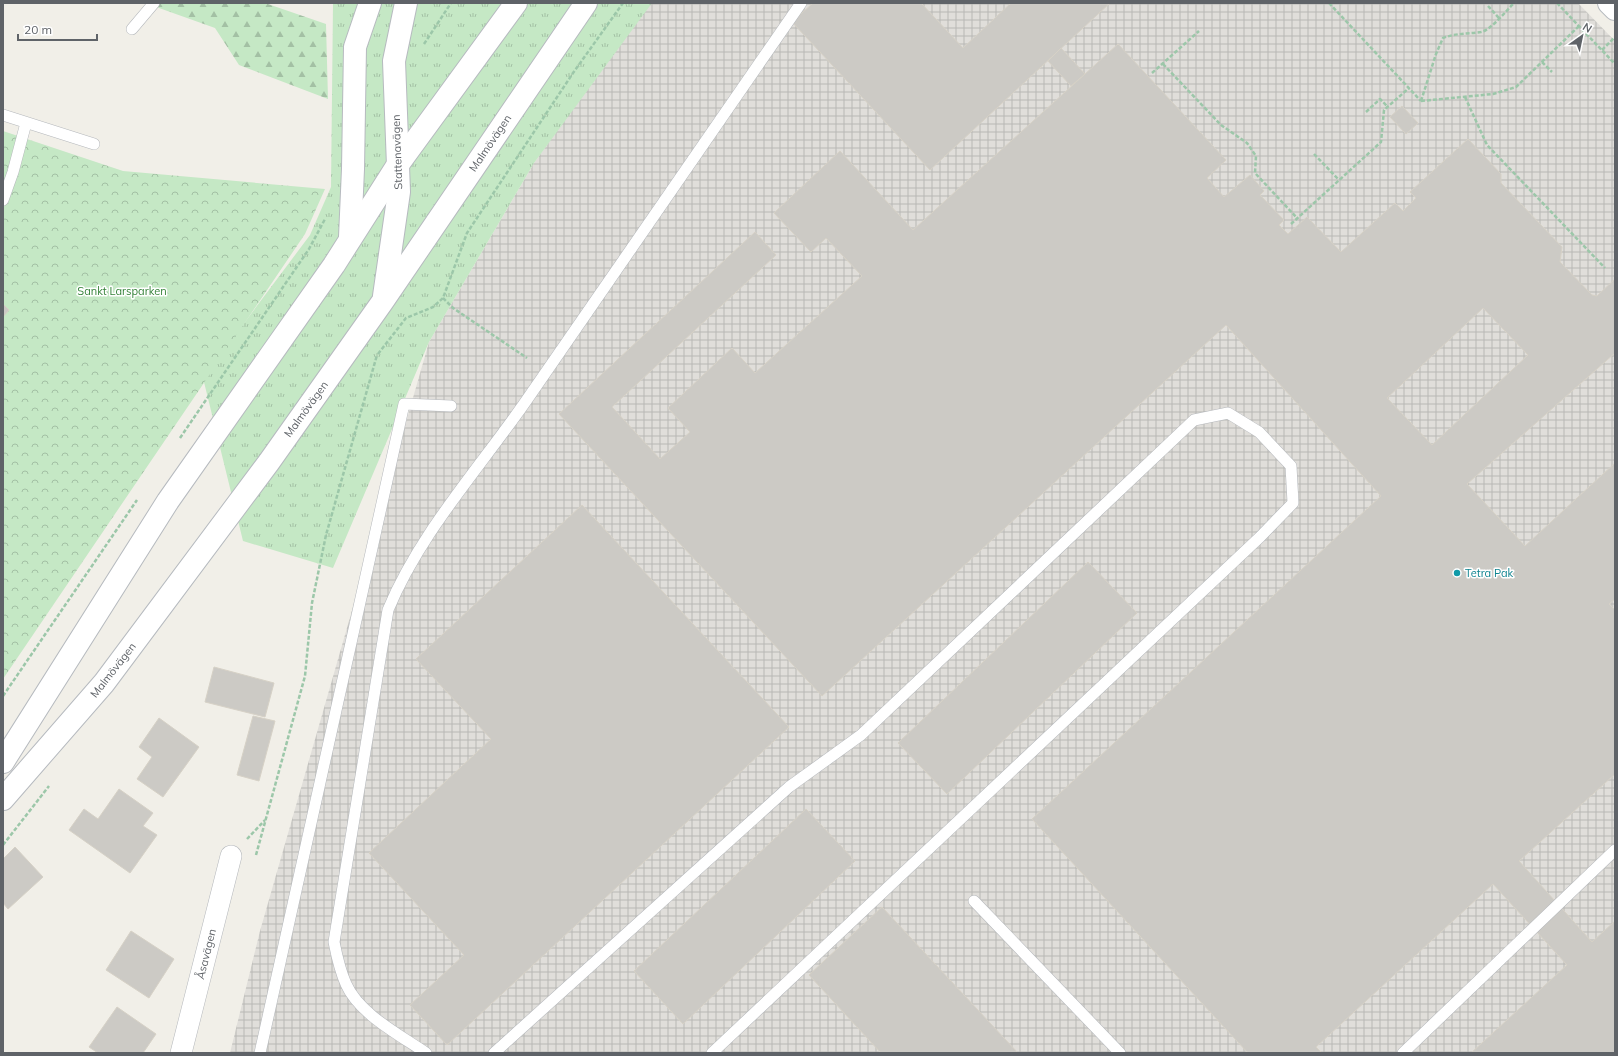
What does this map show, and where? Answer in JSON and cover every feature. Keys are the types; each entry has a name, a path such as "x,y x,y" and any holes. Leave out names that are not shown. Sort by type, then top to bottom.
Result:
{"main road":[{"path":"350,238 353,170 355,47 370,3"},
{"name":"Stattenavägen","path":"383,301 399,192 394,61 406,3"},
{"path":"3,762 168,501 334,265 397,166 516,3"},
{"name":"Malmövägen","path":"3,799 104,683 264,468 383,301 586,3"},
{"path":"1609,3 1615,9"}],"street":[{"name":"Åsavägen","path":"181,1053 231,856"}],"lane":[{"path":"132,29 154,3"},
{"path":"426,1053 376,1019 360,1004 347,986 338,963 334,942 388,610 398,586 427,537 528,397 801,3"},
{"path":"3,115 94,144"},
{"path":"3,200 13,172 26,123"},
{"path":"260,1053 404,404 451,406"},
{"path":"494,1053 789,787 861,735 1194,420 1228,413 1259,432 1291,466 1293,503 1260,537 712,1053"},
{"path":"1403,1053 1615,850"},
{"path":"974,900 1120,1053"}],"path":[{"path":"255,857 306,676 312,603 326,535 378,355 406,318 433,307 443,298 467,233 573,73 623,3"},
{"path":"1328,3 1421,101"},
{"path":"1421,101 1436,54 1444,38 1458,34 1481,32 1488,28 1514,3"},
{"path":"1557,3 1615,64"},
{"path":"1488,6 1499,18"},
{"path":"1421,101 1493,94 1516,87 1579,26"},
{"path":"1152,74 1199,31"},
{"path":"1602,50 1615,37"},
{"path":"1542,62 1552,72"},
{"path":"1163,64 1221,126 1247,143 1256,156 1255,173 1297,218"},
{"path":"1290,224 1381,142 1384,110 1409,88"},
{"path":"1465,97 1487,145 1605,268"},
{"path":"1366,112 1380,99 1388,107"},
{"path":"1314,154 1339,180"},
{"path":"309,249 334,265"},
{"path":"443,298 453,308 526,358"},
{"path":"383,301 406,318"},
{"path":"3,692 10,685"}],"shaded area":[{"path":"648,3 1578,3 1615,41 1615,1053 230,1053 260,931 429,342 534,163"}],"green space":[{"path":"145,3 265,3 326,24 328,99 239,65 215,28"},
{"path":"333,3 652,3 534,163 429,342 333,568 243,541 203,378 310,235 331,187"},
{"name":"Sankt Larsparken","path":"3,131 123,171 325,189 305,234 3,679"}],"building":[{"path":"813,3 921,3 963,48 1011,3 1110,3 930,170 792,22"},
{"name":"Tetra Pak","path":"1118,44 1226,160 1207,178 1224,197 1250,175 1264,191 1260,195 1284,220 1279,225 1288,234 1307,217 1341,252 1395,203 1403,211 1416,198 1410,192 1468,139 1501,174 1501,183 1562,247 1560,262 1592,295 1597,296 1615,279 1615,353 1467,484 1525,546 1615,463 1615,599 1609,604 1615,610 1615,774 1519,861 1592,942 1615,921 1615,1053 1471,1053 1567,965 1493,884 1316,1047 1322,1053 1248,1053 1032,819 1381,496 1226,325 822,696 559,414 755,232 776,255 612,407 660,459 690,432 668,408 732,348 755,373 862,276 826,238 811,252 774,213 840,151 913,230","holes":["1483,308 1528,355 1432,445 1387,398"]},
{"path":"1061,48 1085,74 1071,86 1048,61"},
{"path":"1402,106 1418,123 1406,134 1390,117"},
{"path":"3,304 9,310 3,317"},
{"path":"582,505 789,727 447,1045 410,1005 464,955 369,853 491,739 416,659"},
{"path":"1088,562 1137,613 947,794 898,743"},
{"path":"214,667 274,683 265,717 205,702"},
{"path":"253,716 275,721 259,781 237,775"},
{"path":"159,718 199,747 163,797 137,779 152,757 139,747"},
{"path":"119,789 153,813 143,826 157,835 130,873 69,830 84,809 98,819"},
{"path":"806,809 855,861 683,1024 634,971"},
{"path":"15,847 43,877 8,909 3,903 3,859"},
{"path":"882,907 1018,1053 881,1053 809,975"},
{"path":"131,931 174,959 149,998 106,970"},
{"path":"117,1007 156,1034 143,1053 98,1053 89,1047"}],"place":[{"name":"Tetra Pak","path":"1457,573"}]}
